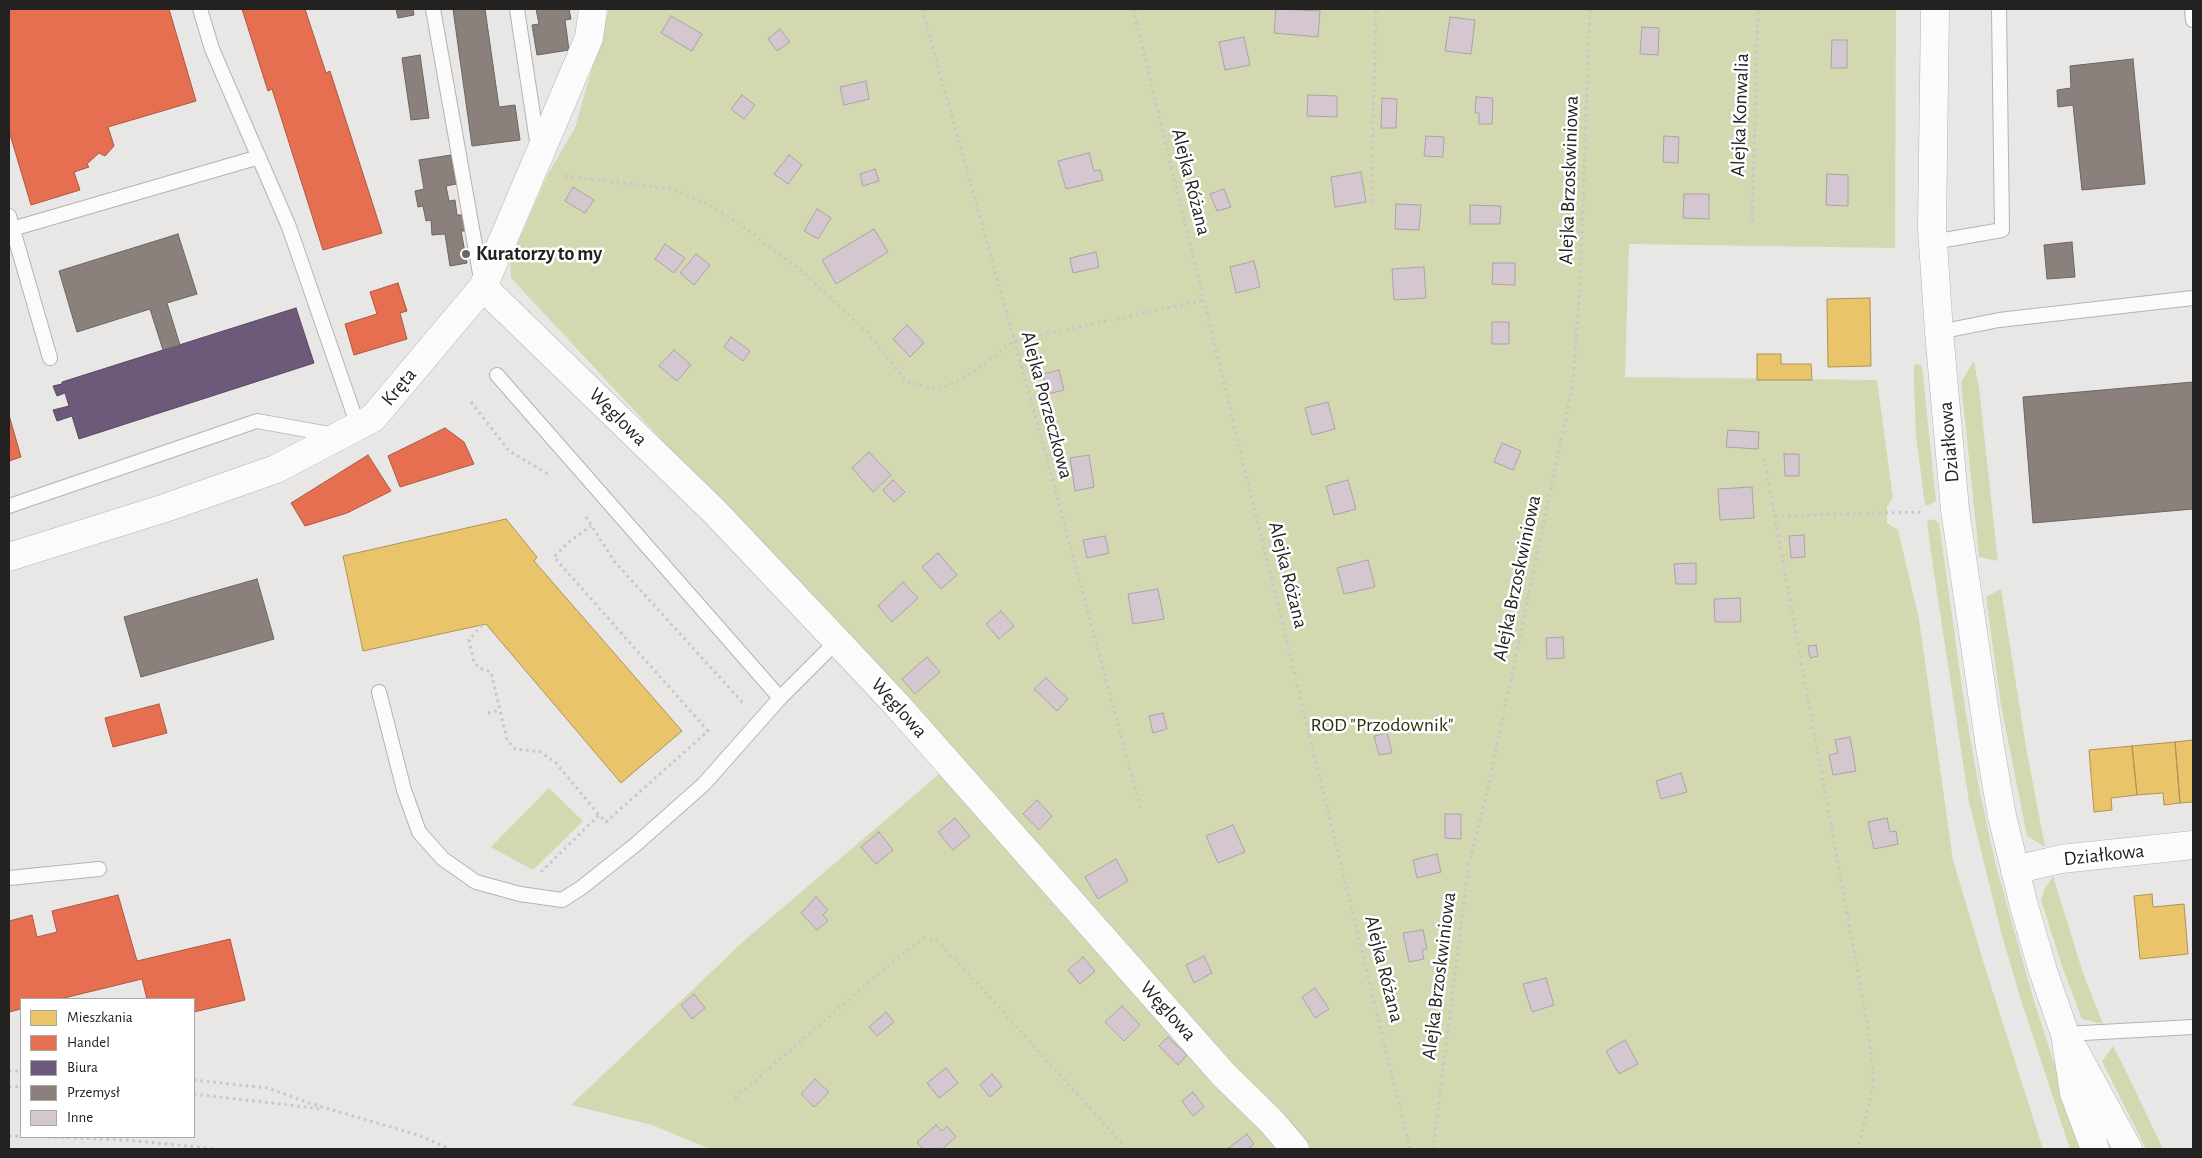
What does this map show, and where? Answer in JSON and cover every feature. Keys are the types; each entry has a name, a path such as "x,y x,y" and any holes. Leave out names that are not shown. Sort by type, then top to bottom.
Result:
{"street":[{"name":"Działkowa","path":"1935,9 1933,242 1939,332 1955,510 1990,747 2002,816 2043,971 2065,1034 2128,1149"},
{"name":"Kręta","path":"9,557 165,508 276,469 373,418 483,287 536,163 590,17"},
{"name":"Węglowa","path":"483,287 714,511 837,641 896,704 1224,1075 1272,1121 1295,1149"},
{"name":"Działkowa","path":"2015,870 2061,859 2193,845"},
{"name":"Działkowa","path":"2065,1034 2074,1093 2096,1149"}],"lane":[{"path":"9,506 257,421 348,431 289,227 212,49 200,9"},
{"path":"434,9 483,287"},
{"path":"517,9 536,163"},
{"path":"1933,242 2002,230 1999,9"},
{"path":"2192,9 2193,20"},
{"path":"50,358 11,222 259,158"},
{"path":"1939,332 1999,320 2193,298"},
{"path":"497,375 780,698"},
{"path":"379,692 404,790 419,832 443,859 476,882 520,894 562,900 582,888 635,845 704,784 780,698 837,641"},
{"path":"9,878 99,869"},
{"path":"2065,1034 2193,1027"}],"path":[{"name":"Alejka Porzeczkowa","path":"922,9 1141,810"},
{"name":"Alejka Różana","path":"1134,9 1410,1149"},
{"path":"1371,202 1376,9"},
{"name":"Alejka Brzoskwiniowa","path":"1433,1149 1469,863 1490,784 1574,383 1579,305 1590,9"},
{"name":"Alejka Konwalia","path":"1752,222 1758,9"},
{"path":"536,163 672,189 708,204 737,222 804,273 865,330 907,382 938,390 966,377 1014,341 1205,300"},
{"path":"471,402 509,451 555,477"},
{"path":"1764,458 1868,1028 1874,1082 1858,1149"},
{"path":"1775,516 1955,510"},
{"path":"586,515 614,561 748,708"},
{"path":"482,625 469,640 474,663 482,669 491,672 507,740 515,749 542,752 556,763 606,822 708,731 554,557 569,542 591,526"},
{"path":"488,713 500,710"},
{"path":"536,877 599,815"},
{"path":"734,1098 890,964 924,938 936,940 1127,1149"},
{"path":"195,1080 268,1088 332,1110 418,1134 451,1149"},
{"path":"195,1094 332,1110"},
{"path":"74,1138 127,1140 216,1149"}],"green space":[{"name":"ROD \"Przodownik\"","path":"609,9 1896,9 1895,248 1629,244 1625,377 1877,380 1893,498 1887,507 1887,523 1898,530 1919,619 1953,860 2043,1149 710,1149 652,1125 571,1105 746,939 958,758 511,278 510,261 548,174 575,128"},
{"path":"1974,361 1979,388 1998,561 1979,557 1961,382"},
{"path":"1914,365 1922,366 1936,501 1929,505 1925,505 1916,436"},
{"path":"1934,519 1939,523 1965,708 1978,783 1995,862 2034,1001 2082,1149 2070,1149 2020,997 2001,932 1969,802 1927,521"},
{"path":"2001,589 2026,747 2045,847 2027,836 2001,705 1986,597"},
{"path":"549,788 583,821 533,870 491,847"},
{"path":"2053,876 2083,973 2103,1024 2082,1019 2061,963 2041,900 2044,890"},
{"path":"2113,1046 2163,1149 2146,1149 2102,1061"}],"building: Mieszkania":[{"path":"1870,298 1871,366 1828,367 1827,299"},
{"path":"1757,354 1781,354 1781,364 1811,364 1812,380 1757,380"},
{"path":"506,519 537,557 534,561 682,731 621,783 486,624 363,651 343,556"},
{"path":"2193,740 2193,802 2180,803 2175,742"},
{"path":"2175,742 2180,803 2164,805 2163,793 2137,795 2132,746"},
{"path":"2132,746 2137,795 2111,798 2112,810 2094,812 2089,750"},
{"path":"2152,894 2153,907 2184,904 2188,954 2140,959 2134,896"}],"building: Handel":[{"path":"9,9 169,9 196,101 108,127 114,146 105,156 99,153 87,164 89,167 74,172 80,190 31,205 9,131"},
{"path":"242,9 305,9 326,73 330,71 382,233 323,250 272,89 268,91"},
{"path":"398,283 407,311 400,313 407,339 354,355 345,324 377,314 370,292"},
{"path":"9,415 21,457 9,461"},
{"path":"445,428 464,442 474,464 400,487 388,456"},
{"path":"368,455 391,491 347,513 305,526 291,503"},
{"path":"159,704 167,733 113,747 105,718"},
{"path":"118,895 137,961 230,939 245,1000 195,1012 195,998 147,998 142,979 64,998 20,998 20,1009 9,1012 9,921 32,915 37,937 57,932 52,911"}],"building: Biura":[{"path":"296,308 314,363 79,439 72,416 57,421 53,410 69,406 65,393 57,396 53,386"}],"building: Przemysł":[{"path":"396,9 413,9 414,15 398,18"},
{"path":"453,9 485,9 499,107 515,105 520,140 472,146"},
{"path":"536,9 569,9 571,19 565,20 569,50 537,55 532,25 539,24"},
{"path":"420,55 429,118 411,120 402,58"},
{"path":"2133,59 2145,184 2082,190 2073,105 2058,107 2057,90 2071,88 2070,66"},
{"path":"451,155 456,184 446,186 449,201 455,200 457,215 462,215 465,231 461,231 467,263 450,266 445,234 432,235 431,220 426,221 423,206 418,207 415,191 424,189 419,160"},
{"path":"178,234 197,294 167,303 180,345 163,350 150,309 77,332 59,271"},
{"path":"2072,242 2075,277 2047,279 2044,245"},
{"path":"2193,382 2193,509 2033,523 2023,397"},
{"path":"257,579 274,639 141,677 124,617"}],"building: Inne":[{"path":"1276,9 1320,11 1318,37 1274,33"},
{"path":"671,16 702,34 692,51 661,33"},
{"path":"1450,17 1475,20 1471,54 1445,51"},
{"path":"1642,27 1659,28 1658,55 1640,54"},
{"path":"780,29 790,42 777,51 768,39"},
{"path":"1244,37 1250,65 1225,70 1219,42"},
{"path":"1832,40 1847,40 1847,68 1831,68"},
{"path":"866,81 869,99 844,105 840,87"},
{"path":"742,95 755,105 744,119 731,109"},
{"path":"1308,95 1337,96 1337,117 1307,116"},
{"path":"1476,97 1493,98 1492,124 1479,124 1479,113 1475,113"},
{"path":"1382,98 1397,99 1396,128 1381,128"},
{"path":"1426,136 1444,137 1443,157 1424,156"},
{"path":"1664,136 1679,137 1678,163 1663,162"},
{"path":"1089,153 1094,171 1100,170 1103,180 1066,189 1058,161"},
{"path":"789,155 802,165 788,184 774,174"},
{"path":"875,169 879,181 863,186 860,174"},
{"path":"1361,172 1366,202 1335,207 1331,177"},
{"path":"1827,174 1848,175 1848,206 1826,205"},
{"path":"573,187 594,200 585,213 565,201"},
{"path":"1224,189 1231,207 1217,211 1210,194"},
{"path":"1684,194 1709,194 1709,219 1683,218"},
{"path":"1396,204 1421,205 1419,230 1395,229"},
{"path":"1470,205 1501,206 1500,224 1470,224"},
{"path":"817,209 831,218 818,239 804,231"},
{"path":"874,229 888,252 836,284 822,260"},
{"path":"665,244 685,258 674,273 655,259"},
{"path":"1096,252 1099,267 1073,273 1070,258"},
{"path":"696,254 710,265 694,285 680,273"},
{"path":"1254,261 1260,287 1236,293 1230,267"},
{"path":"1493,263 1515,263 1515,285 1492,284"},
{"path":"1424,267 1426,298 1394,300 1392,269"},
{"path":"1492,322 1509,322 1509,344 1492,344"},
{"path":"907,325 924,343 910,357 893,339"},
{"path":"731,337 750,351 743,361 724,347"},
{"path":"674,350 691,365 677,381 659,366"},
{"path":"1059,370 1064,390 1048,394 1043,374"},
{"path":"1328,402 1335,429 1312,435 1305,408"},
{"path":"1728,430 1759,432 1758,449 1726,447"},
{"path":"1502,443 1521,451 1513,470 1494,462"},
{"path":"869,452 891,475 873,492 852,468"},
{"path":"1784,454 1799,454 1799,476 1785,476"},
{"path":"1089,455 1094,487 1075,491 1070,458"},
{"path":"893,480 905,492 894,502 883,490"},
{"path":"1348,480 1356,509 1334,515 1326,486"},
{"path":"1752,487 1754,518 1720,520 1718,489"},
{"path":"1804,535 1805,557 1791,558 1789,536"},
{"path":"1105,536 1109,553 1087,558 1083,540"},
{"path":"938,553 957,575 941,589 922,567"},
{"path":"1368,560 1375,587 1344,594 1337,568"},
{"path":"1696,563 1696,584 1676,584 1674,564"},
{"path":"903,582 918,598 892,622 878,606"},
{"path":"1158,589 1164,619 1133,624 1128,594"},
{"path":"1740,598 1741,622 1715,622 1714,599"},
{"path":"1001,611 1014,626 999,639 986,624"},
{"path":"1563,637 1564,658 1547,659 1546,638"},
{"path":"1816,645 1818,656 1810,658 1808,646"},
{"path":"927,657 940,672 915,694 902,679"},
{"path":"1046,678 1068,699 1057,711 1034,689"},
{"path":"1163,713 1167,729 1153,733 1149,716"},
{"path":"1387,733 1392,753 1379,755 1374,736"},
{"path":"1850,737 1856,771 1833,775 1829,755 1838,753 1835,740"},
{"path":"1681,773 1687,792 1661,799 1656,781"},
{"path":"1037,800 1052,816 1039,830 1023,814"},
{"path":"1445,814 1461,814 1461,839 1445,838"},
{"path":"955,818 970,836 953,850 938,832"},
{"path":"1887,818 1890,832 1896,831 1898,844 1874,849 1868,822"},
{"path":"1233,825 1245,852 1218,863 1206,836"},
{"path":"879,832 893,850 876,864 861,847"},
{"path":"1437,854 1441,872 1417,878 1413,860"},
{"path":"1116,859 1128,881 1098,899 1085,877"},
{"path":"816,897 828,910 823,915 828,921 817,930 801,913"},
{"path":"1423,930 1427,949 1422,950 1424,959 1409,962 1403,933"},
{"path":"1204,956 1212,973 1194,983 1186,965"},
{"path":"1083,957 1095,971 1080,984 1068,970"},
{"path":"1546,978 1554,1005 1532,1012 1523,984"},
{"path":"1315,988 1329,1009 1315,1018 1302,997"},
{"path":"694,994 705,1008 692,1019 681,1005"},
{"path":"1122,1006 1140,1025 1124,1041 1105,1022"},
{"path":"886,1012 894,1022 877,1036 869,1027"},
{"path":"1168,1037 1187,1055 1178,1065 1159,1046"},
{"path":"1625,1040 1638,1064 1619,1074 1606,1051"},
{"path":"946,1068 958,1083 939,1098 927,1083"},
{"path":"992,1074 1002,1086 990,1097 980,1085"},
{"path":"815,1079 829,1092 814,1107 801,1094"},
{"path":"1193,1092 1204,1107 1193,1116 1182,1101"},
{"path":"936,1125 942,1131 947,1126 956,1137 942,1149 923,1149 917,1142"},
{"path":"1247,1134 1254,1144 1248,1149 1227,1149"}],"place":[{"name":"Kuratorzy to my","path":"466,254"}]}
